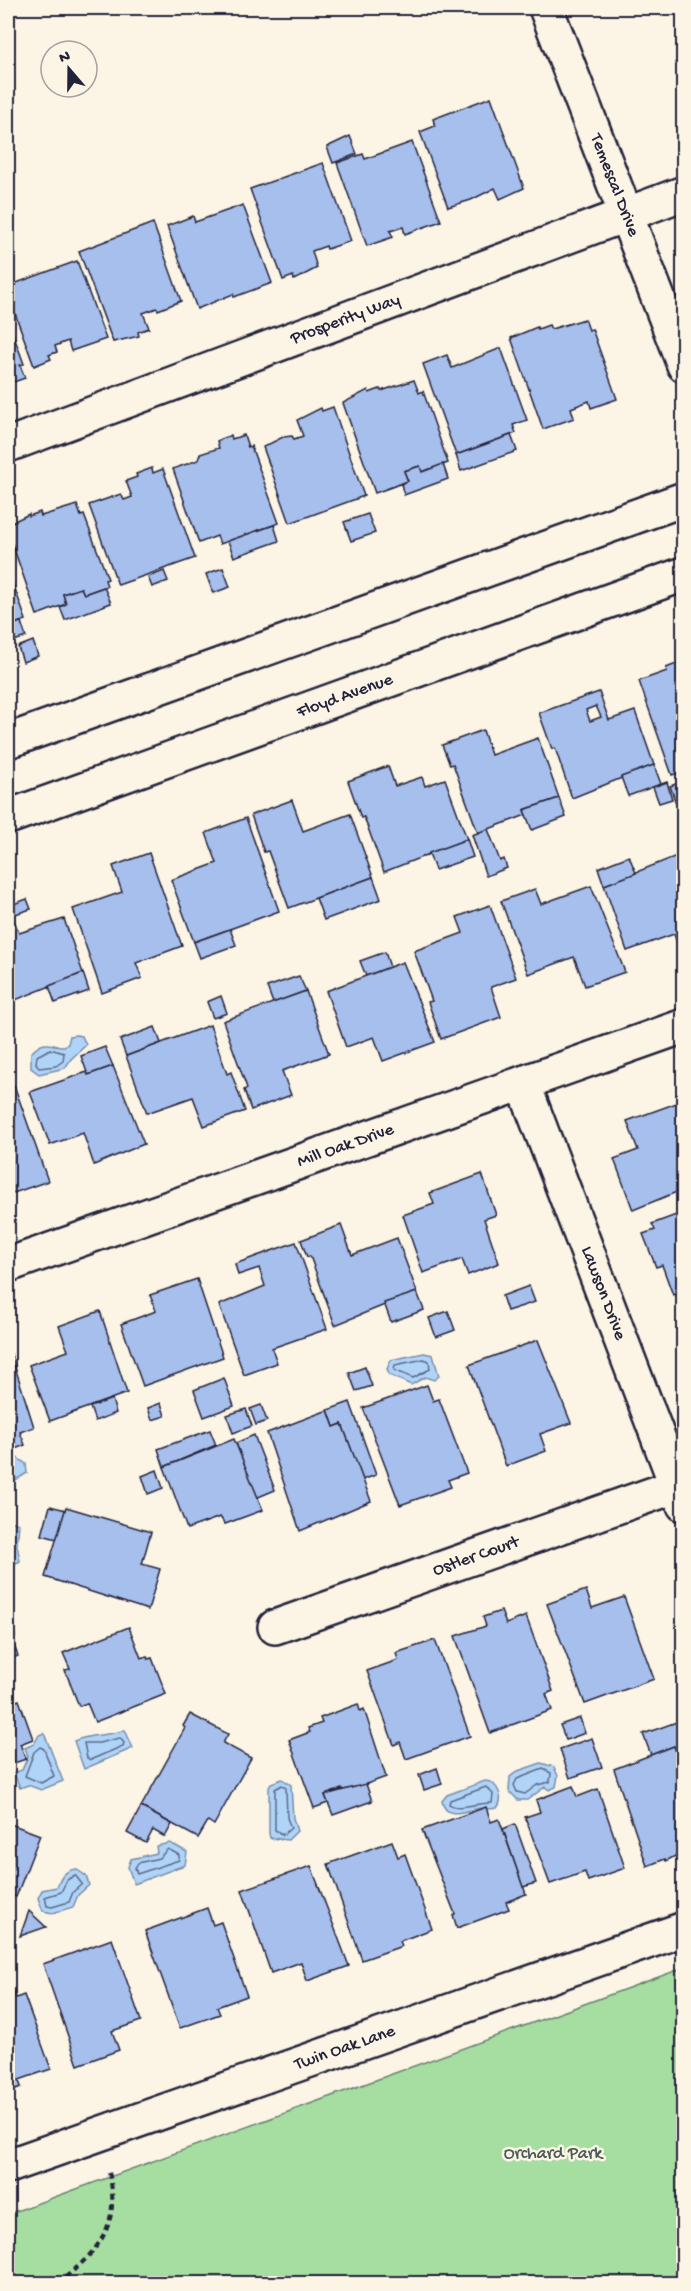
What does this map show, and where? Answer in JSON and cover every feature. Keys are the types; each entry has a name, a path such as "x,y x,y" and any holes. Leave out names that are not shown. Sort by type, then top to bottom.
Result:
{"street":[{"name":"Temescal Drive","path":"546,8 684,364"},
{"name":"Prosperity Way","path":"8,445 684,194"},
{"path":"8,741 684,499"},
{"name":"Floyd Avenue","path":"8,817 684,574"},
{"name":"Mill Oak Drive","path":"8,1265 684,1026"},
{"name":"Lawson Drive","path":"523,1083 680,1495"},
{"name":"Ostler Court","path":"275,1627 680,1495"},
{"name":"Twin Oak Lane","path":"8,2166 684,1929"}],"path":[{"path":"57,2283 78,2268 99,2244 111,2220 113,2193 109,2172"}],"green space":[{"name":"Orchard Park","path":"683,1968 683,2283 8,2283 8,2214"}],"water":[{"path":"70,1036 82,1036 86,1045 65,1068 39,1074 31,1068 31,1053 36,1048 44,1044 64,1046 68,1044"},
{"path":"424,1353 433,1355 439,1376 434,1380 425,1377 411,1385 389,1375 387,1369 391,1360"},
{"path":"15,1456 26,1464 27,1473 8,1485 8,1458"},
{"path":"8,1520 19,1524 17,1545 20,1561 8,1567"},
{"path":"125,1730 133,1748 84,1769 74,1741"},
{"path":"44,1733 63,1781 41,1790 28,1785 20,1788 14,1773 22,1770 28,1756 25,1748 34,1744 39,1735"},
{"path":"541,1763 554,1767 558,1776 556,1787 549,1790 545,1787 527,1800 518,1800 509,1791 510,1777 518,1771"},
{"path":"282,1779 291,1785 293,1818 297,1831 288,1840 270,1838 269,1833 269,1788 271,1783"},
{"path":"485,1781 491,1782 498,1790 500,1801 497,1808 481,1808 453,1813 444,1807 442,1801 447,1795"},
{"path":"170,1843 187,1852 185,1865 134,1884 128,1867 131,1859 157,1853 156,1846"},
{"path":"76,1869 86,1876 89,1885 78,1895 73,1907 53,1913 43,1911 38,1898 42,1890 57,1887 64,1875"}],"building":[{"path":"491,97 524,188 500,199 495,188 471,200 448,207 420,132 435,126 433,119"},
{"path":"350,136 357,154 333,163 327,147"},
{"path":"412,142 441,221 405,234 403,227 390,231 393,237 367,246 337,163 363,154 365,159"},
{"path":"323,163 351,241 312,251 317,268 294,280 293,276 283,280 250,189"},
{"path":"243,205 272,283 234,297 233,294 197,309 167,226 193,216 195,222"},
{"path":"153,223 181,301 143,313 149,328 138,332 139,336 113,342 79,251"},
{"path":"77,261 106,339 71,351 68,341 55,346 57,352 49,355 51,359 34,366 8,294 8,286"},
{"path":"585,319 589,330 592,329 617,399 591,408 589,401 571,408 574,418 543,429 511,338 537,327 538,329 549,325 551,329"},
{"path":"8,320 24,364 20,365 25,378 8,384"},
{"path":"501,348 527,420 513,425 516,433 456,455 423,364 447,355 452,368"},
{"path":"414,380 419,393 423,391 448,463 422,472 420,466 404,471 408,481 375,493 343,403 368,390 369,393 380,389 381,391"},
{"path":"333,407 364,496 290,523 263,447 283,437 292,436 294,439 303,436 297,420 321,408 322,411"},
{"path":"231,435 232,439 244,435 248,447 251,446 279,523 220,544 217,536 199,543 173,469 198,460 200,454 219,448 217,441"},
{"path":"511,435 517,451 461,471 456,455"},
{"path":"443,464 448,479 404,495 401,484 408,481 404,471 420,466 422,472"},
{"path":"152,468 153,473 163,469 195,558 118,585 89,505 121,494 124,500 132,497 126,481"},
{"path":"77,505 81,516 84,515 108,579 105,580 107,586 84,594 81,588 63,594 66,604 37,615 8,532 8,524 29,514 29,516 40,512 41,516"},
{"path":"368,514 375,533 351,541 344,522"},
{"path":"274,525 279,541 234,557 228,541"},
{"path":"223,568 230,587 213,593 206,574"},
{"path":"8,569 26,620 8,626"},
{"path":"164,571 168,581 152,587 148,577"},
{"path":"104,587 111,603 65,620 60,607 66,604 63,594 81,588 84,594"},
{"path":"21,622 26,637 11,642 13,648 8,651 8,626"},
{"path":"33,641 38,656 23,662 18,647"},
{"path":"684,661 684,771 672,775 639,681 667,671 666,668"},
{"path":"599,692 609,720 635,711 654,765 572,798 555,748 552,749 539,713","holes":["596,706 601,717 590,721 586,710"]},
{"path":"483,730 491,755 538,738 559,798 524,810 526,815 478,833 453,764 450,765 442,745"},
{"path":"654,765 661,784 628,796 621,777"},
{"path":"388,766 395,786 422,777 425,786 445,779 467,839 384,872 348,781"},
{"path":"684,781 684,804 677,806 670,786"},
{"path":"667,782 672,799 659,803 653,787"},
{"path":"559,798 566,817 532,830 524,810"},
{"path":"292,800 303,831 350,814 373,877 289,908 268,851 264,852 251,815"},
{"path":"246,818 279,911 194,942 171,880 217,863 206,833"},
{"path":"488,829 500,861 504,859 507,868 486,876 472,835"},
{"path":"467,839 473,857 435,870 429,853"},
{"path":"149,853 182,946 136,963 142,978 102,993 73,909 122,892 113,866"},
{"path":"684,853 684,951 680,952 674,934 627,951 604,885"},
{"path":"629,856 636,873 604,885 598,868"},
{"path":"373,877 381,899 324,920 316,898"},
{"path":"591,886 625,972 585,986 574,957 528,974 501,901 535,889 541,904"},
{"path":"27,899 31,909 12,915 19,933 64,919 83,973 8,1003 8,906"},
{"path":"490,905 516,978 491,987 501,1017 441,1039 428,1002 432,1001 414,951 463,933 457,917"},
{"path":"230,929 236,945 200,958 194,942"},
{"path":"385,952 390,967 366,976 360,961"},
{"path":"403,962 435,1042 383,1061 374,1037 346,1047 326,991"},
{"path":"83,973 89,991 55,1003 49,986"},
{"path":"299,976 306,991 273,1003 267,987"},
{"path":"306,991 329,1054 282,1071 291,1095 251,1110 244,1090 247,1088 223,1021"},
{"path":"221,996 227,1013 213,1018 207,1002"},
{"path":"210,1025 227,1074 231,1072 245,1111 204,1126 193,1097 147,1113 126,1056"},
{"path":"155,1027 161,1043 126,1056 120,1040"},
{"path":"105,1047 113,1066 88,1075 81,1056"},
{"path":"113,1066 144,1144 94,1165 83,1133 50,1145 30,1092 87,1072 88,1075"},
{"path":"14,1085 48,1181 8,1195 8,1087"},
{"path":"682,1101 684,1189 633,1210 614,1159 638,1150 627,1121"},
{"path":"482,1174 496,1215 484,1219 499,1263 468,1275 462,1259 423,1273 403,1215 434,1204 430,1193"},
{"path":"684,1212 684,1292 673,1295 662,1265 656,1267 643,1234 655,1230 652,1224"},
{"path":"341,1225 352,1255 397,1238 417,1292 335,1325 310,1256 307,1257 301,1240"},
{"path":"296,1242 327,1329 272,1348 277,1363 244,1375 219,1305 265,1286 259,1268 238,1275 235,1264"},
{"path":"197,1279 223,1357 143,1386 121,1324 156,1311 150,1295"},
{"path":"529,1286 535,1302 507,1311 502,1296"},
{"path":"417,1292 424,1310 391,1322 384,1303"},
{"path":"100,1311 127,1393 50,1421 29,1365 68,1351 59,1326"},
{"path":"448,1311 455,1330 436,1337 429,1318"},
{"path":"538,1340 571,1423 540,1434 546,1451 506,1466 469,1365"},
{"path":"8,1345 34,1427 20,1432 25,1445 8,1452"},
{"path":"365,1367 372,1386 356,1391 349,1373"},
{"path":"224,1378 234,1406 204,1417 194,1390"},
{"path":"427,1385 433,1401 439,1399 467,1473 448,1480 451,1487 400,1505 363,1408"},
{"path":"112,1399 116,1413 95,1421 90,1407"},
{"path":"350,1402 376,1475 362,1480 342,1424 334,1427 328,1410"},
{"path":"161,1403 165,1416 152,1420 148,1408"},
{"path":"261,1405 267,1421 256,1425 250,1409"},
{"path":"246,1409 252,1426 233,1433 227,1415"},
{"path":"328,1410 334,1427 342,1424 371,1501 300,1531 267,1433"},
{"path":"210,1430 216,1445 164,1467 158,1449"},
{"path":"254,1435 275,1490 256,1498 236,1443"},
{"path":"234,1439 263,1510 225,1524 220,1517 187,1529 164,1467"},
{"path":"157,1470 163,1488 148,1494 142,1476"},
{"path":"50,1506 66,1510 57,1539 42,1535"},
{"path":"66,1507 151,1532 142,1564 160,1569 148,1610 45,1577"},
{"path":"586,1590 592,1608 624,1597 654,1679 585,1704 547,1604"},
{"path":"501,1611 506,1624 526,1616 553,1691 546,1694 552,1710 490,1733 455,1636 486,1626 483,1617"},
{"path":"11,1625 15,1636 11,1637 18,1656 8,1660 8,1627"},
{"path":"129,1627 141,1658 147,1656 148,1659 152,1658 166,1694 95,1722 87,1703 79,1706 65,1670 70,1669 63,1653"},
{"path":"435,1640 470,1736 406,1759 400,1742 394,1745 367,1671 398,1660 396,1653"},
{"path":"19,1700 33,1739 20,1744 26,1759 8,1765 8,1704"},
{"path":"358,1704 360,1711 364,1709 386,1777 344,1792 342,1789 325,1795 328,1803 314,1808 289,1740 310,1732 308,1728 322,1723 320,1718"},
{"path":"190,1714 228,1734 223,1743 251,1758 214,1825 208,1821 198,1838 141,1807 185,1728 183,1726"},
{"path":"580,1718 585,1733 566,1740 560,1725"},
{"path":"682,1720 684,1762 680,1763 674,1746 651,1755 643,1734"},
{"path":"592,1738 602,1767 570,1778 560,1749"},
{"path":"674,1746 680,1763 684,1762 684,1860 679,1854 666,1861 665,1859 647,1866 614,1769"},
{"path":"437,1768 442,1784 424,1790 419,1775"},
{"path":"366,1784 372,1801 333,1815 325,1795"},
{"path":"573,1786 577,1797 598,1789 625,1868 588,1881 585,1872 550,1884 525,1817 540,1812 536,1800"},
{"path":"141,1807 172,1824 165,1837 153,1830 146,1843 127,1833"},
{"path":"486,1807 491,1822 499,1819 526,1894 506,1902 509,1909 457,1928 453,1915 455,1914 422,1830"},
{"path":"8,1823 40,1835 16,1897 8,1894"},
{"path":"515,1824 536,1883 523,1887 503,1829"},
{"path":"392,1841 398,1857 405,1854 432,1929 400,1941 402,1946 362,1960 328,1864"},
{"path":"311,1866 349,1966 307,1981 301,1962 271,1973 242,1890"},
{"path":"207,1908 213,1925 221,1922 247,1996 217,2007 220,2014 180,2028 145,1931"},
{"path":"29,1911 46,1927 20,1936"},
{"path":"112,1939 141,2021 112,2031 119,2050 78,2065 43,1964"},
{"path":"9,1980 16,1998 24,1995 51,2069 19,2080 21,2087 8,2092"}]}
